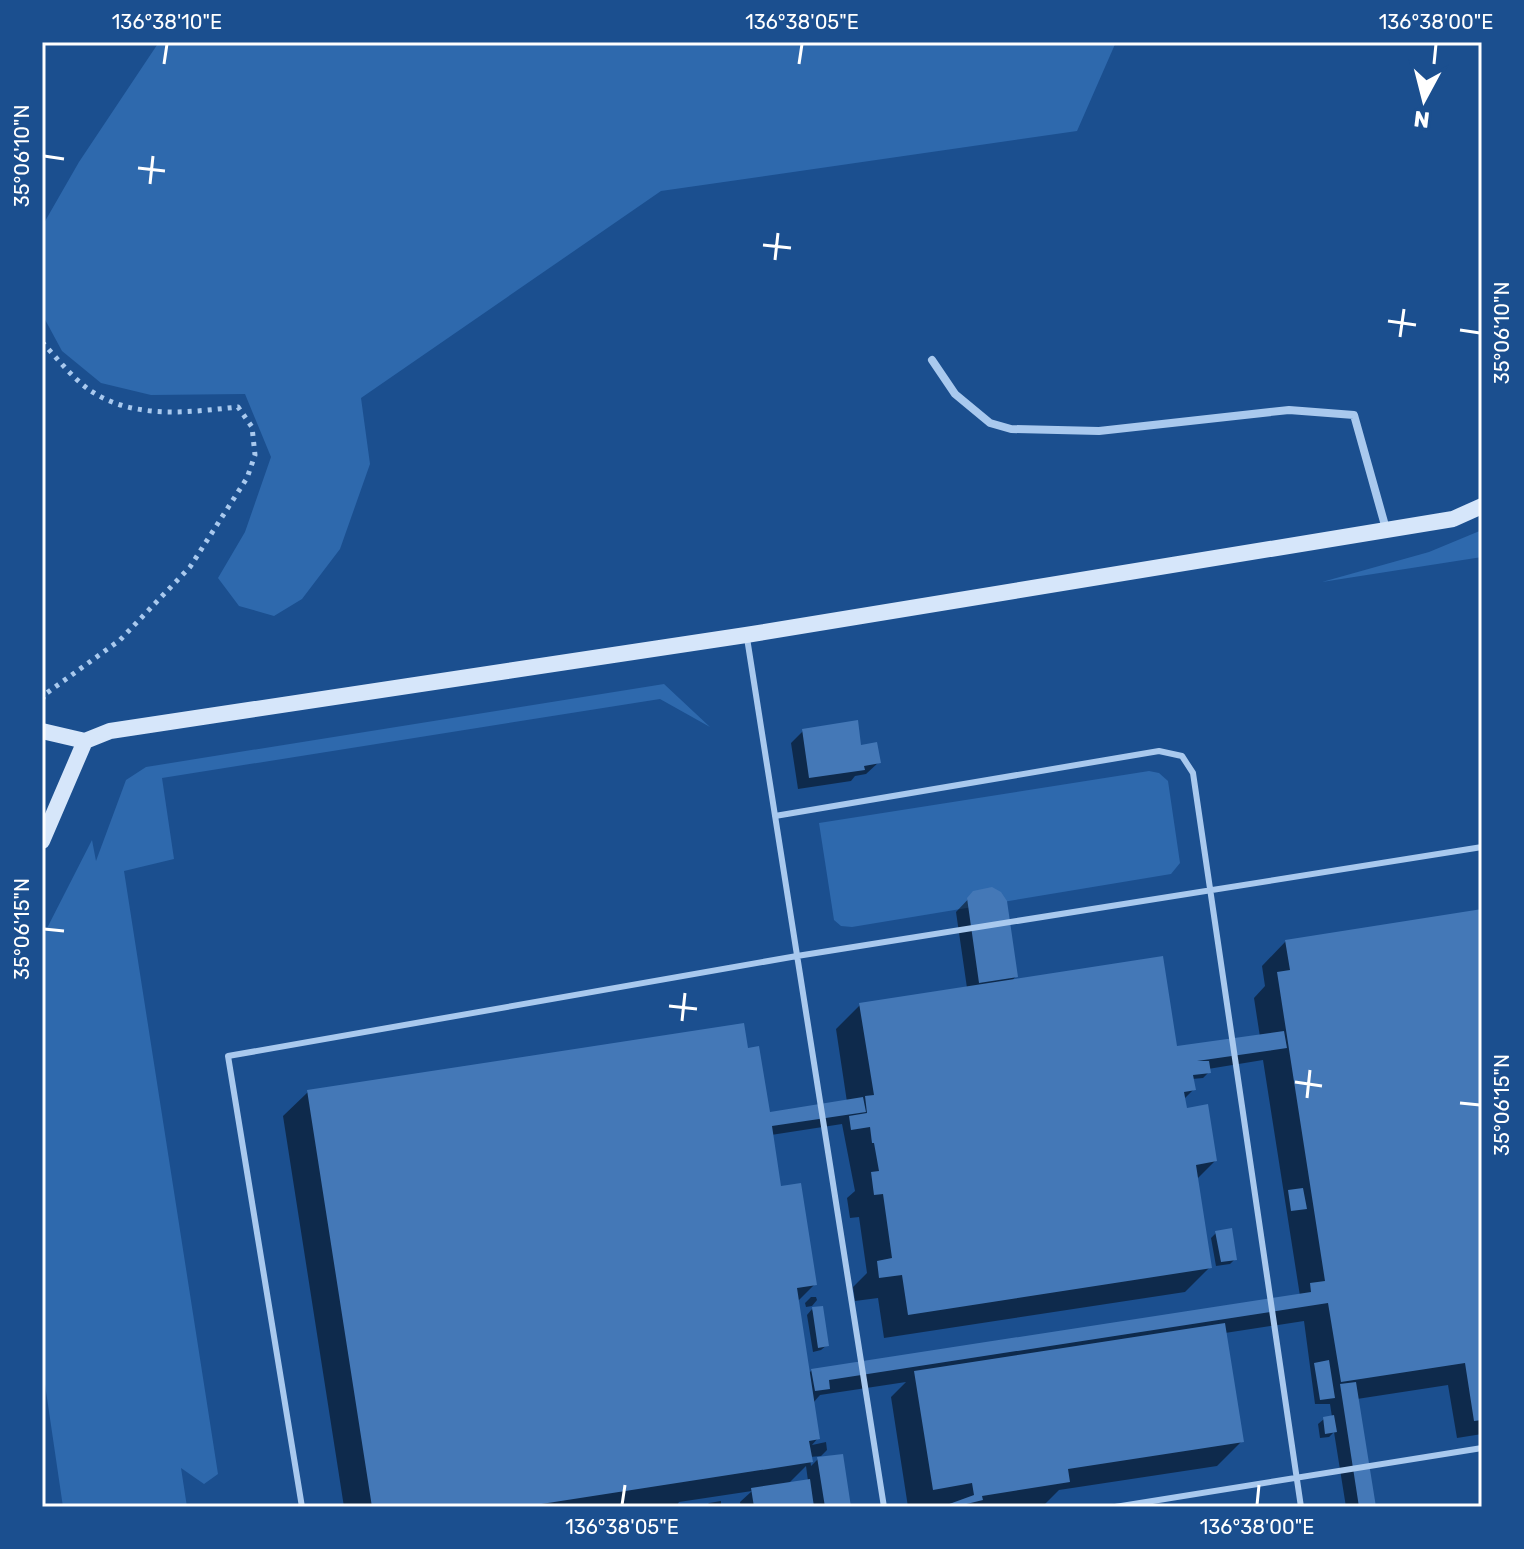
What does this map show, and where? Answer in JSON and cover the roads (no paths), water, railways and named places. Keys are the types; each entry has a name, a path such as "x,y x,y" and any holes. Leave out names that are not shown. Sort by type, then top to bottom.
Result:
{"street":[{"path":"932,360 955,394 990,423 1011,429 1099,431 1289,410 1354,415 1386,529"},
{"path":"42,731 85,741 110,731 746,635 1453,519 1482,506"},
{"path":"42,841 85,741"}],"lane":[{"path":"746,635 884,1507"},
{"path":"775,816 1159,751 1182,756 1193,773 1301,1507"},
{"path":"302,1507 228,1056 797,956 1482,847"},
{"path":"1115,1507 1482,1448"}]}
